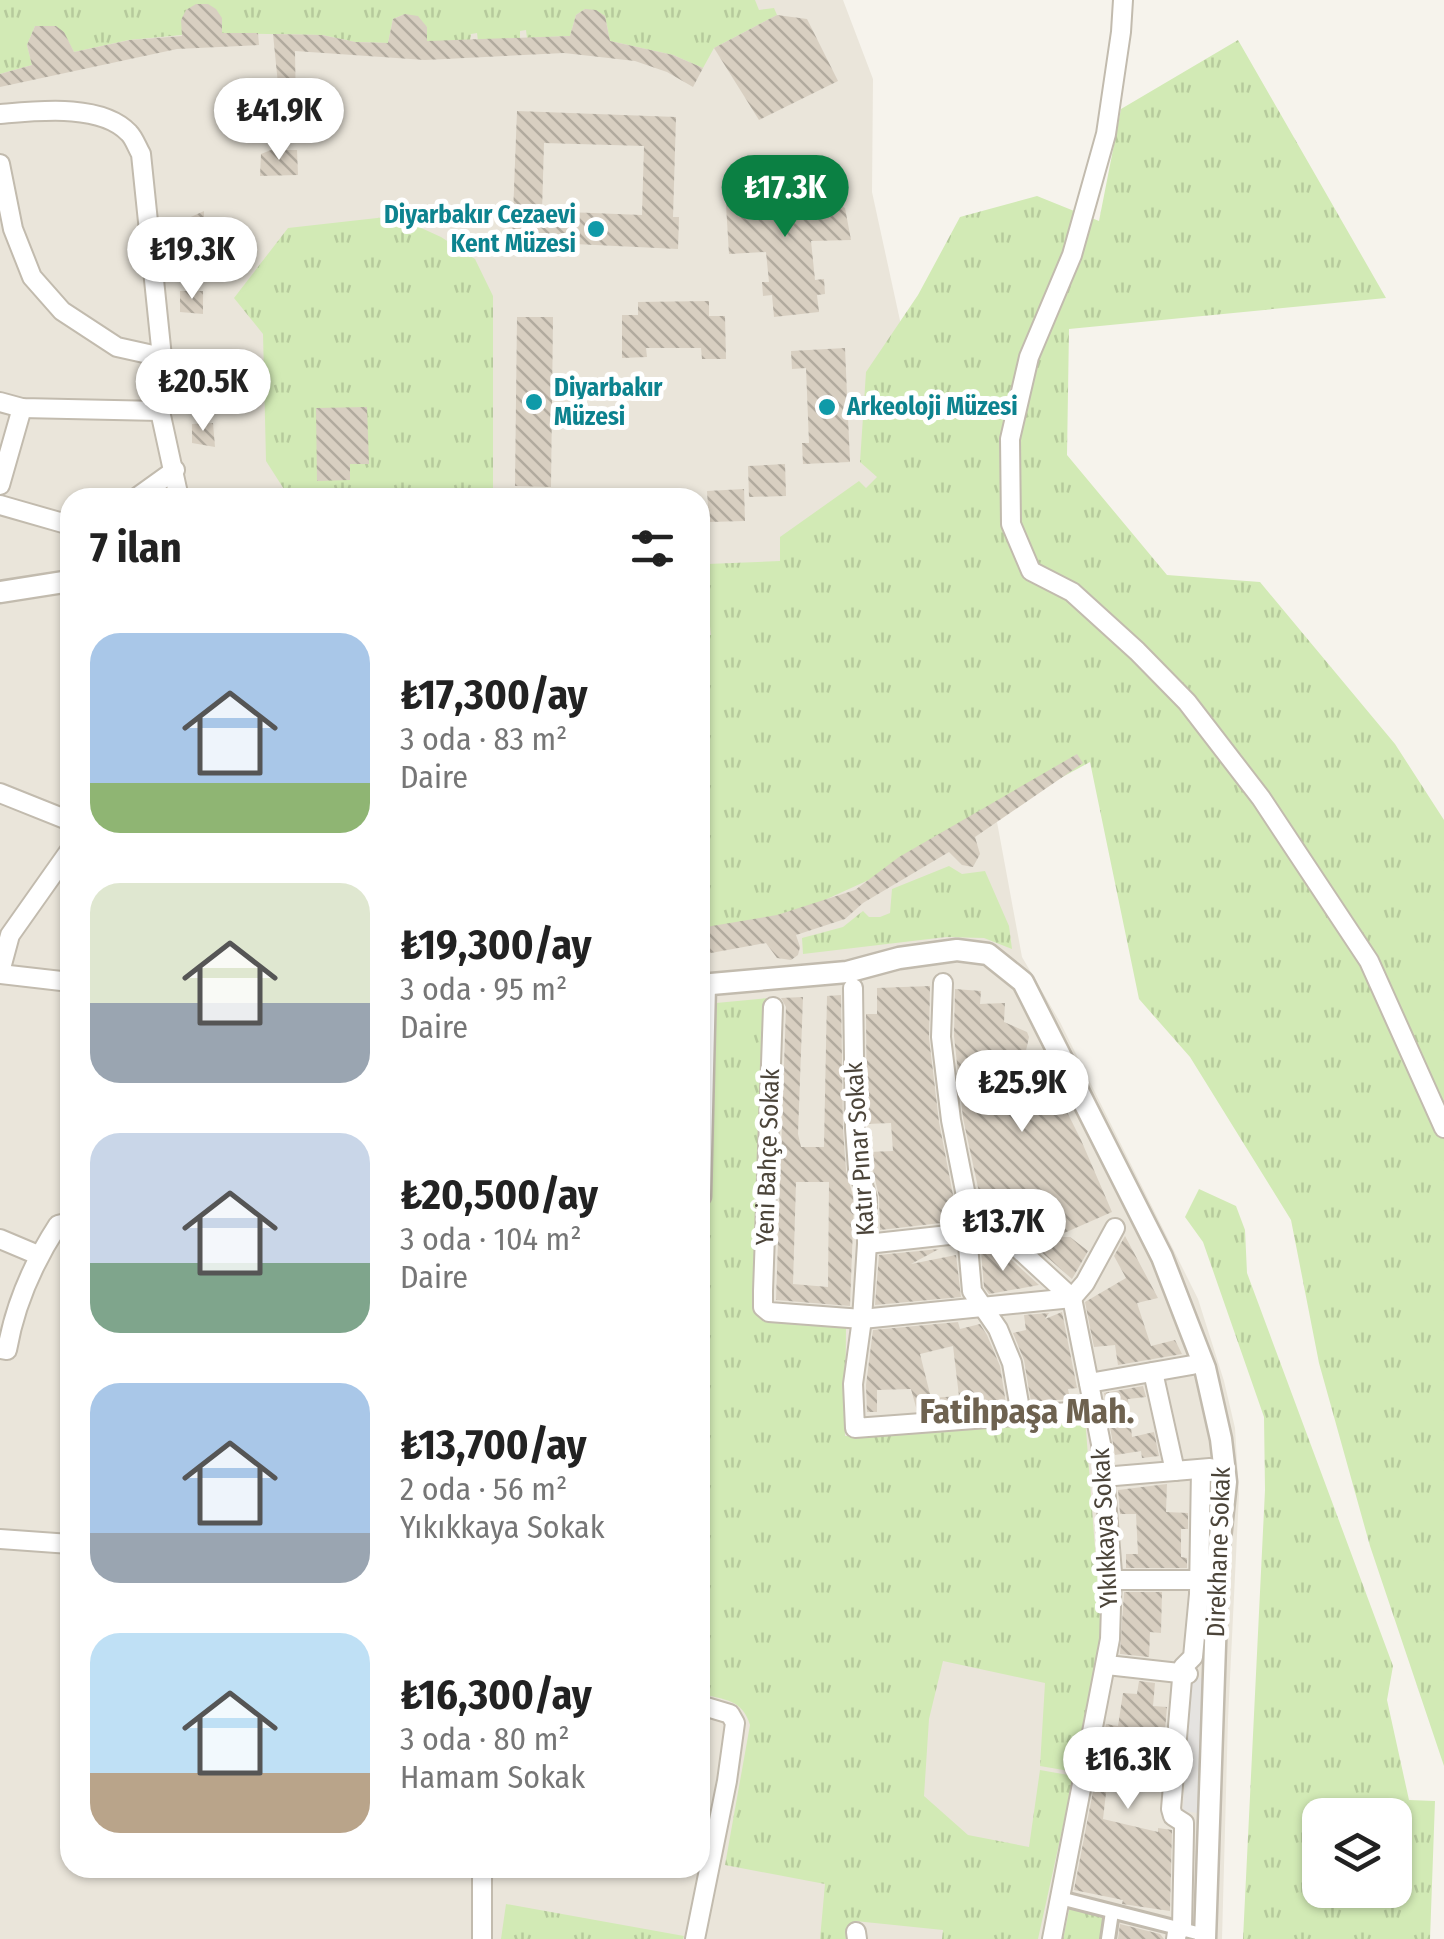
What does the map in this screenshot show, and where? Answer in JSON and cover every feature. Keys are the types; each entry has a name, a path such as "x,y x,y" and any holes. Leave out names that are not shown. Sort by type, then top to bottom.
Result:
{"street":[{"path":"1123,0 1122,32 1106,134 1072,255 1028,357 1010,439 1011,524 1031,571 1072,592 1137,651 1187,702 1261,798 1369,961 1444,1128"},
{"path":"0,114 54,109 102,117 129,132 140,154 162,357 160,411 178,488"},
{"path":"0,164 13,229 32,277 62,311 116,347 162,357"},
{"path":"0,402 22,408 160,411"},
{"path":"0,485 22,408"},
{"path":"150,488 175,470"},
{"path":"0,505 60,522"},
{"path":"0,592 60,583"},
{"path":"0,793 60,817"},
{"path":"60,876 10,935 0,973 60,981"},
{"name":"Direkhane Sokak","path":"710,984 847,972 899,958 957,950 988,954 1023,982 1162,1257 1205,1368 1221,1439 1226,1482 1218,1558 1205,1937"},
{"path":"943,983 941,1037 951,1120 966,1196 974,1208 1072,1298"},
{"name":"Katır Pınar Sokak","path":"853,988 854,1128 866,1198 867,1244 862,1319 852,1384 854,1428 1021,1416"},
{"name":"Yeni Bahçe Sokak","path":"773,1007 763,1308 782,1314 862,1319"},
{"path":"974,1208 967,1234 972,1291 998,1329 1012,1363 1021,1416 1094,1410"},
{"path":"0,1348 7,1350 14,1310 38,1255 60,1228"},
{"path":"867,1244 997,1228"},
{"path":"862,1319 1072,1298 1085,1283 1115,1228"},
{"path":"0,1239 38,1255"},
{"name":"Yıkıkkaya Sokak","path":"1052,1939 1107,1665 1112,1580 1102,1449 1072,1298"},
{"path":"1089,1382 1192,1365"},
{"path":"1152,1372 1174,1472"},
{"path":"1103,1477 1205,1469 1203,1581 1192,1657 1186,1661 1171,1808 1173,1816 1184,1823 1179,1933"},
{"path":"0,1539 60,1543"},
{"path":"1112,1580 1203,1581"},
{"path":"1107,1665 1185,1673"},
{"path":"710,1708 730,1714 735,1723 728,1781 710,1867"},
{"path":"482,1878 482,1939"},
{"path":"695,1939 708,1878"},
{"path":"1060,1898 1205,1937"},
{"path":"1108,1939 1112,1912"}],"shaded area":[{"path":"0,0 843,0 873,79 872,192 928,449 1022,957 1060,1022 1198,1299 1235,1428 1239,1494 1222,1939 0,1939"},
{"path":"1190,1678 1203,1678 1197,1813 1183,1811"}],"green space":[{"path":"0,0 755,0 759,10 774,8 777,15 714,48 703,68 673,55 610,41 605,16 585,9 576,15 570,36 527,38 526,30 520,31 520,38 478,41 477,33 471,34 470,41 427,41 427,27 405,14 393,19 388,43 322,35 222,33 215,14 201,8 187,15 182,35 129,40 74,52 56,26 35,26 27,45 32,65 0,74"},
{"path":"1238,40 1386,298 1069,329 1067,455 1167,575 1260,582 1395,744 1444,820 1444,1766 1370,1546 1319,1363 1291,1220 1190,1057 1139,999 1090,762 895,868 794,914 710,934 710,564 780,561 780,537 859,481 866,488 877,477 860,462 866,372 918,295 960,217 1037,196 1099,221 1121,109"},
{"path":"395,216 441,237 475,259 493,296 493,488 283,488 266,461 263,334 234,298 288,228"},
{"path":"949,866 962,874 985,871 1009,926 1012,949 984,938 946,937 803,954 802,938 843,927 863,911 869,917 890,913 892,889"},
{"path":"768,998 755,1314 846,1327 845,1436 1085,1417 1102,1639 1075,1772 1040,1766 1045,1683 943,1661 929,1719 924,1796 968,1835 1029,1847 1040,1770 1074,1776 1038,1939 942,1939 943,1930 855,1921 853,1939 820,1939 825,1884 725,1865 750,1725 743,1710 725,1699 710,1696 710,1121 716,1003"},
{"path":"1199,1189 1236,1206 1245,1230 1247,1273 1393,1666 1387,1700 1409,1798 1302,1798 1302,1908 1412,1908 1412,1800 1435,1801 1430,1939 1243,1939 1265,1490 1264,1417 1203,1242 1185,1217"},
{"path":"506,1904 684,1936 501,1939"},
{"path":"1070,1906 1107,1912 1102,1939 1063,1939"}],"building":[{"path":"196,4 216,9 222,18 222,33 258,33 259,45 177,49 0,87 0,74 32,65 27,45 35,26 56,26 64,32 74,52 130,40 182,36 181,20 186,10"},
{"path":"585,9 605,16 610,41 673,55 703,68 693,87 667,72 635,61 564,53 425,60 295,51 296,114 268,114 259,109 258,98 264,88 278,84 273,34 388,43 393,19 405,14 418,16 427,27 427,41 570,36 576,15"},
{"path":"777,15 807,19 838,81 759,120 714,48"},
{"path":"517,111 676,117 673,217 679,217 678,249 512,241","holes":["544,143 644,146 642,215 542,211"]},
{"path":"297,150 298,175 260,176 261,154"},
{"path":"787,185 787,196 817,193 845,208 851,240 811,241 815,280 824,279 825,294 817,295 819,312 774,317 772,295 763,296 762,282 769,282 766,252 729,254 725,188"},
{"path":"204,211 203,258 180,243 173,231 182,221"},
{"path":"180,291 203,291 203,314 180,312"},
{"path":"709,301 709,316 725,316 726,359 702,359 701,348 646,348 647,357 622,358 622,315 638,315 638,302"},
{"name":"Diyarbakır Müzesi","path":"517,317 553,317 551,487 515,486"},
{"path":"845,348 847,395 857,394 858,416 848,417 850,462 803,464 802,443 809,443 806,368 792,369 791,351"},
{"path":"206,354 208,378 184,377 182,356"},
{"path":"367,407 369,464 350,464 350,480 317,481 316,408"},
{"path":"213,423 215,447 192,443 192,424"},
{"path":"785,464 786,496 749,497 748,466"},
{"path":"744,489 745,521 710,522 710,491"},
{"path":"1077,754 1083,763 975,837 980,854 973,867 962,865 949,852 863,903 845,919 796,935 800,947 791,960 777,958 766,943 710,953 710,926 777,915 855,890 899,857"},
{"path":"930,986 929,1038 939,1122 958,1221 880,1230 879,1197 869,1152 893,1151 891,1123 867,1124 866,1014 877,1014 877,988"},
{"path":"955,989 981,991 980,1004 1005,1003 1004,1022 1027,1032 1020,1078 1043,1064 1112,1212 1055,1237 1070,1237 1088,1251 1072,1279 1014,1228 998,1197 986,1200 979,1192 963,1118 954,1036"},
{"path":"841,995 843,1129 846,1170 854,1200 850,1306 776,1300 786,1007 781,998 803,997 798,1134 801,1147 824,1147 827,996","holes":["796,1182 829,1182 828,1287 793,1284"]},
{"path":"1125,1236 1158,1298 1137,1303 1151,1346 1175,1340 1182,1354 1118,1365 1115,1345 1094,1347 1085,1302 1126,1278 1114,1256"},
{"path":"990,1248 992,1255 1004,1253 1039,1285 989,1294 984,1287 981,1250"},
{"path":"939,1249 911,1264 956,1255 961,1297 875,1305 879,1255"},
{"path":"1062,1312 1077,1388 1068,1389 1070,1399 1031,1402 1024,1360 1013,1333 1026,1330 1024,1315 1049,1313 1045,1319"},
{"path":"958,1322 960,1329 980,1324 1000,1366 1006,1404 917,1411 911,1389 877,1390 877,1412 867,1412 873,1330","holes":["953,1346 959,1396 931,1398 920,1354"]},
{"path":"1143,1386 1146,1397 1128,1399 1132,1437 1154,1432 1159,1456 1142,1458 1141,1451 1115,1455 1104,1393"},
{"path":"1167,1484 1166,1512 1188,1513 1188,1529 1181,1529 1181,1557 1187,1558 1187,1568 1126,1568 1126,1554 1138,1554 1136,1514 1120,1514 1118,1490"},
{"path":"1124,1592 1162,1592 1161,1633 1150,1632 1149,1657 1120,1654"},
{"path":"1139,1681 1155,1683 1153,1706 1167,1707 1161,1775 1151,1774 1149,1788 1107,1784 1103,1819 1158,1832 1158,1828 1172,1830 1170,1911 1122,1904 1123,1900 1074,1890 1106,1724 1118,1726 1123,1693 1137,1694"},
{"path":"1120,1924 1160,1934 1164,1939 1118,1939"}],"place":[{"name":"Diyarbakır Cezaevi Kent Müzesi","path":"596,229"},
{"name":"Diyarbakır Müzesi","path":"534,402"},
{"name":"Arkeoloji Müzesi","path":"827,407"}],"district":[{"name":"Fatihpaşa Mah.","path":"1027,1411"}]}
